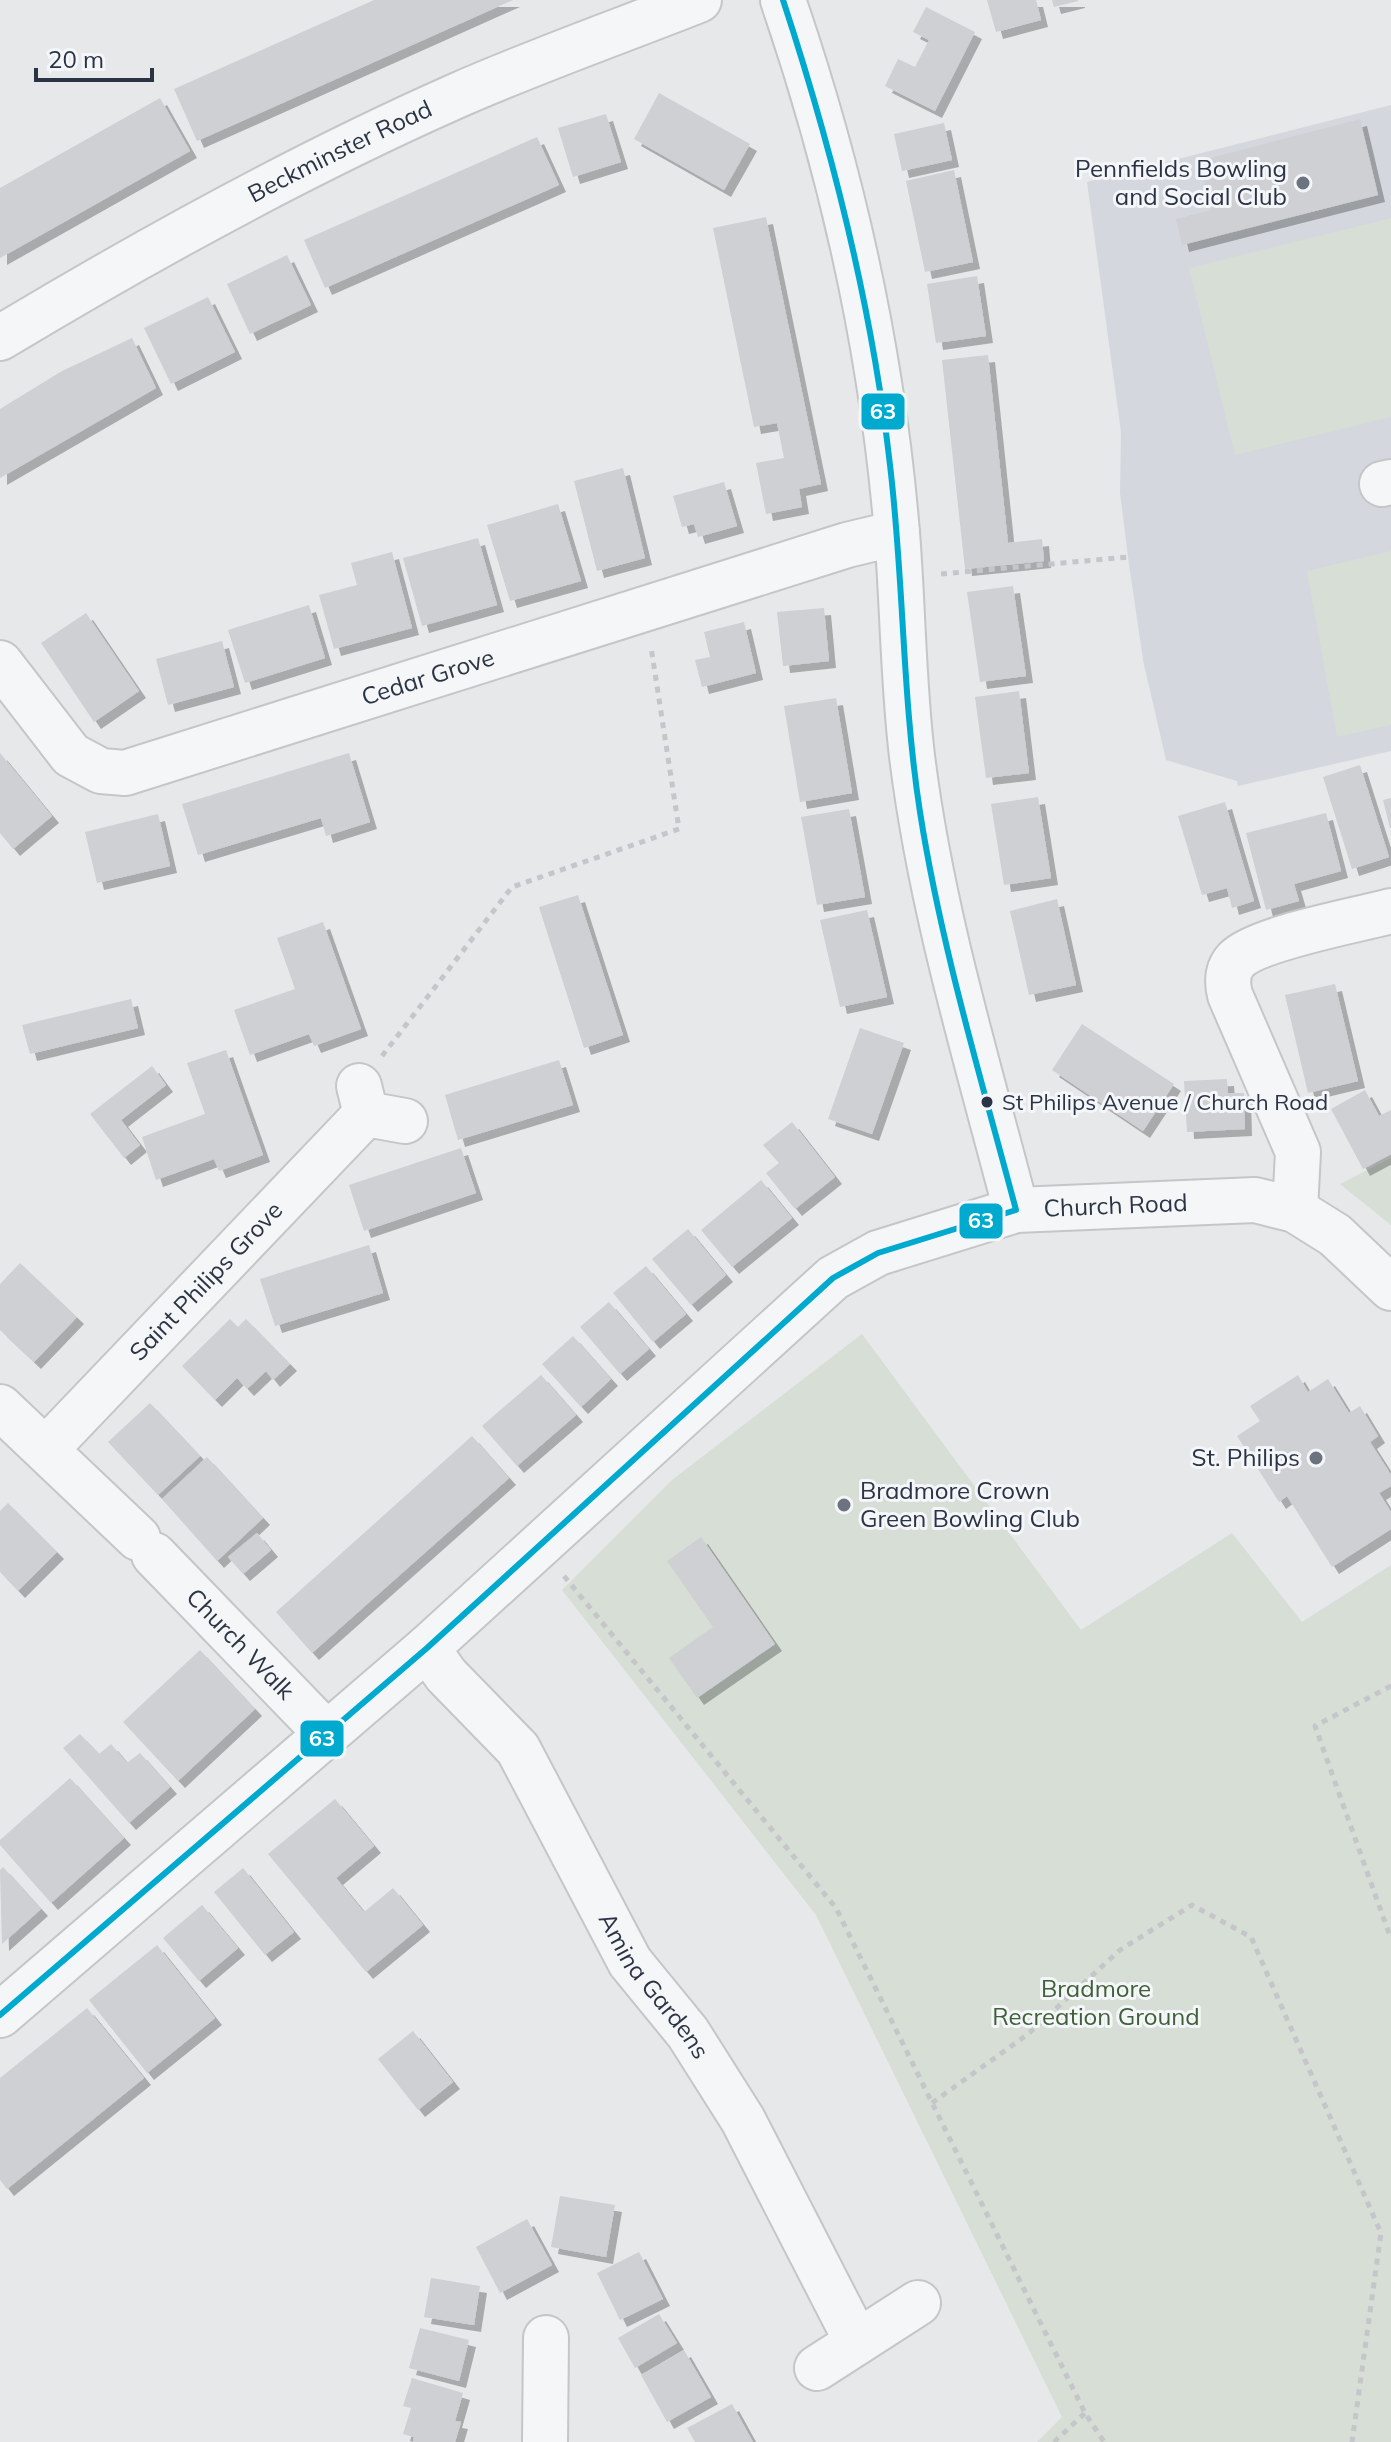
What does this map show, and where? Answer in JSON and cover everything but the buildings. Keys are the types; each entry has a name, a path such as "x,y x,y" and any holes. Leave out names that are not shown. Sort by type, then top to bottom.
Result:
{"street":[{"name":"Beckminster Road","path":"0,338 187,228 324,157 458,95 699,0"},
{"path":"783,0 829,146 874,343 897,533 912,757 948,949 1016,1210"},
{"name":"Cedar Grove","path":"0,663 71,755 101,771 125,773 847,545 897,533"},
{"path":"1295,1210 1298,1152 1230,995 1227,983 1231,968 1237,958 1259,946 1391,911"},
{"name":"Saint Philips Grove","path":"46,1449 377,1107"},
{"name":"Church Road","path":"0,2015 427,1648 833,1278 878,1253 1016,1210 1255,1200 1295,1210 1335,1235 1391,1288"},
{"name":"Church Walk","path":"0,1407 146,1546 327,1734"},
{"name":"Amina Gardens","path":"427,1648 446,1675 518,1749 630,1962 688,2033 743,2120 857,2342"},
{"path":"817,2368 918,2303"},
{"path":"545,2442 546,2338"}],"path":[{"path":"899,579 1128,557"},
{"path":"377,1107 512,887 679,829 645,611"},
{"path":"540,1547 836,1908 1085,2413 1104,2442"},
{"path":"1391,1686 1315,1726 1391,1939"},
{"path":"932,2103 1028,2034 1120,1950 1192,1905 1251,1937 1381,2233 1352,2442"},
{"path":"1054,2442 1085,2413"}],"shaded area":[{"path":"1391,105 1391,751 1238,786 1237,781 1166,760 1143,660 1128,557 1120,493 1121,432 1087,182"}],"green space":[{"path":"1391,218 1391,417 1235,455 1189,268"},
{"path":"1391,551 1391,725 1337,737 1307,571"},
{"path":"1391,1158 1391,1225 1340,1184"},
{"name":"Bradmore Recreation Ground","path":"862,1334 1081,1630 1232,1533 1302,1622 1391,1565 1391,2442 1037,2442 1062,2417 816,1915 562,1590 672,1480"}],"transit line":[{"name":"63","path":"0,2015 427,1648 833,1278 878,1253 1016,1210 950,962 920,812 910,726 895,508 873,347 834,172 783,0"}],"place":[{"name":"Pennfields Bowling and Social Club","path":"1303,183"},
{"name":"St Philips Avenue / Church Road","path":"987,1102"},
{"name":"St. Philips","path":"1316,1458"},
{"name":"Bradmore Crown Green Bowling Club","path":"844,1505"}]}
